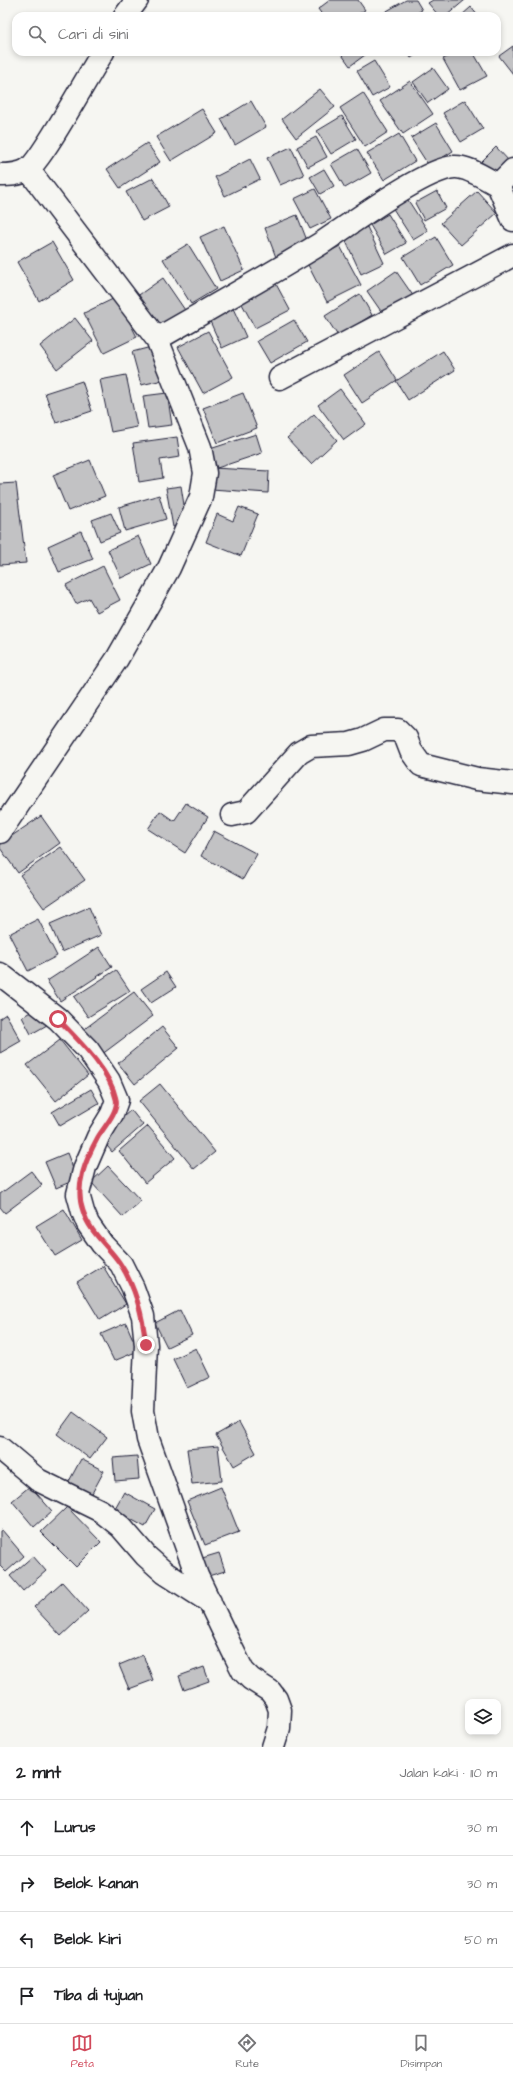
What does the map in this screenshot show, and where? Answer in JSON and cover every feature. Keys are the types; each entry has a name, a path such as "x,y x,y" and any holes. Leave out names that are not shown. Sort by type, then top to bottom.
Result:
{"street":[{"path":"128,12 137,0"},
{"path":"0,175 11,175 28,169 43,149 101,56"},
{"path":"157,339 319,244 436,172 455,167 469,170 498,185 513,220"},
{"path":"0,832 117,659 169,568 201,497 205,473 200,447 157,339 28,169"},
{"path":"498,185 513,170"},
{"path":"280,378 513,255"},
{"path":"232,815 246,812 299,753 311,746 363,740 384,730 398,730 406,738 411,751 421,765 477,779 513,783"},
{"path":"0,974 58,1019 88,1050 109,1081 117,1100 112,1114 98,1137 84,1167 78,1194 88,1224 102,1244 120,1264 133,1288 143,1316 146,1345 143,1411 148,1439 189,1555 243,1670 251,1679 270,1691 276,1699 280,1710 279,1728 273,1747"},
{"path":"0,1448 38,1480 101,1511 121,1527 146,1556 165,1573 210,1602"}],"building":[{"path":"330,0 358,0 365,10 362,12 320,12 318,9"},
{"path":"406,0 416,0 422,10 419,12 385,12"},
{"path":"433,0 465,0 451,12 436,12 428,3"},
{"path":"471,7 475,12 465,12"},
{"path":"513,46 513,74 499,56"},
{"path":"343,56 364,56 350,66"},
{"path":"449,56 475,56 487,76 460,90 443,59"},
{"path":"374,61 390,87 372,97 357,71"},
{"path":"433,68 448,89 428,103 413,82"},
{"path":"410,81 433,114 403,134 380,101"},
{"path":"320,89 335,107 296,138 282,119"},
{"path":"363,93 388,132 365,147 340,108"},
{"path":"465,100 483,129 461,142 443,113"},
{"path":"251,101 266,127 235,145 221,119"},
{"path":"202,109 217,133 171,161 156,137"},
{"path":"342,116 356,139 331,154 317,131"},
{"path":"436,123 453,151 429,166 411,138"},
{"path":"399,134 415,161 384,180 367,153"},
{"path":"316,137 327,157 308,167 297,147"},
{"path":"147,143 160,162 120,188 107,169"},
{"path":"291,147 304,175 280,185 267,158"},
{"path":"496,147 510,162 494,177 481,162"},
{"path":"357,149 371,173 345,188 331,164"},
{"path":"250,159 260,179 225,196 215,177"},
{"path":"324,169 334,186 320,194 310,177"},
{"path":"153,178 169,207 142,221 126,192"},
{"path":"315,189 331,219 310,229 294,199"},
{"path":"437,191 446,208 424,220 415,203"},
{"path":"477,191 497,213 461,245 441,223"},
{"path":"406,197 428,231 413,240 392,207"},
{"path":"388,214 406,243 387,254 370,225"},
{"path":"297,215 310,248 277,260 265,228"},
{"path":"224,226 244,270 220,281 200,237"},
{"path":"367,227 384,263 361,274 344,237"},
{"path":"436,237 453,265 420,285 403,257"},
{"path":"52,242 74,280 39,301 17,262"},
{"path":"188,244 216,289 191,304 163,259"},
{"path":"340,246 361,285 327,302 307,263"},
{"path":"396,271 414,297 385,317 367,291"},
{"path":"163,278 187,313 160,332 136,297"},
{"path":"276,284 290,310 255,328 241,302"},
{"path":"360,294 372,315 338,336 325,316"},
{"path":"117,297 137,337 104,353 84,313"},
{"path":"232,306 246,337 222,348 208,317"},
{"path":"75,318 93,341 57,369 40,346"},
{"path":"294,320 307,342 270,363 257,341"},
{"path":"208,331 233,377 203,393 178,347"},
{"path":"155,346 163,380 141,385 132,352"},
{"path":"443,351 455,370 408,400 396,381"},
{"path":"379,352 397,380 362,403 344,375"},
{"path":"126,375 137,427 111,432 100,380"},
{"path":"82,381 92,411 56,423 45,393"},
{"path":"340,389 366,424 344,440 318,405"},
{"path":"167,393 172,425 148,428 143,396"},
{"path":"243,393 257,428 217,443 203,408"},
{"path":"314,414 337,440 311,464 287,438"},
{"path":"256,434 262,453 217,468 210,449"},
{"path":"177,437 180,457 160,460 163,478 139,482 133,443"},
{"path":"90,460 105,496 68,511 53,475"},
{"path":"213,468 269,471 268,493 211,489"},
{"path":"16,483 26,563 0,565 0,484"},
{"path":"181,486 187,524 173,527 166,488"},
{"path":"159,495 166,519 125,531 119,507"},
{"path":"239,507 258,514 241,556 206,542 217,514 233,521"},
{"path":"111,513 120,533 100,541 92,520"},
{"path":"81,531 93,559 59,572 48,546"},
{"path":"138,536 151,564 121,578 108,550"},
{"path":"103,566 120,600 97,612 89,598 76,604 66,585"},
{"path":"186,803 208,817 185,853 148,829 160,811 174,821"},
{"path":"41,816 60,843 18,873 0,848 0,844"},
{"path":"214,831 257,854 243,879 201,856"},
{"path":"61,847 85,880 44,908 20,875"},
{"path":"89,907 101,935 62,952 50,924"},
{"path":"38,919 57,956 28,971 9,934"},
{"path":"99,947 112,967 60,1001 47,981"},
{"path":"116,970 130,991 88,1017 74,997"},
{"path":"166,972 176,987 151,1003 141,989"},
{"path":"134,992 153,1016 101,1055 83,1030"},
{"path":"37,1008 47,1025 31,1034 22,1017"},
{"path":"6,1014 21,1041 0,1053 0,1018"},
{"path":"162,1027 179,1048 135,1084 118,1063"},
{"path":"60,1040 88,1075 56,1101 27,1065"},
{"path":"160,1084 215,1152 194,1169 139,1101"},
{"path":"91,1089 99,1103 60,1126 52,1112"},
{"path":"131,1110 143,1125 112,1152 100,1137"},
{"path":"148,1126 175,1158 145,1183 119,1151"},
{"path":"67,1153 77,1179 56,1188 45,1162"},
{"path":"108,1166 141,1201 123,1217 91,1182"},
{"path":"31,1171 42,1185 5,1213 0,1207 0,1194"},
{"path":"64,1209 82,1240 55,1256 36,1226"},
{"path":"103,1266 126,1304 100,1320 77,1282"},
{"path":"180,1310 192,1335 167,1347 155,1323"},
{"path":"126,1323 138,1351 114,1361 101,1334"},
{"path":"196,1348 210,1377 187,1388 173,1359"},
{"path":"73,1412 107,1437 90,1459 57,1434"},
{"path":"239,1422 256,1453 234,1466 216,1435"},
{"path":"218,1446 222,1481 192,1484 187,1449"},
{"path":"137,1456 139,1479 115,1481 113,1458"},
{"path":"81,1459 104,1471 90,1497 67,1485"},
{"path":"30,1486 52,1511 34,1527 12,1501"},
{"path":"221,1487 239,1532 205,1545 187,1501"},
{"path":"124,1492 155,1509 145,1527 114,1510"},
{"path":"67,1507 101,1542 76,1567 41,1532"},
{"path":"2,1530 24,1556 6,1572 0,1566 0,1531"},
{"path":"219,1553 225,1571 205,1577 199,1559"},
{"path":"33,1556 46,1571 23,1591 10,1576"},
{"path":"62,1582 88,1611 61,1636 34,1607"},
{"path":"143,1655 153,1680 129,1689 119,1665"},
{"path":"204,1667 209,1681 184,1690 179,1676"}],"route":[{"path":"58,1019 88,1050 109,1081 117,1100 112,1114 98,1137 84,1167 78,1194 88,1224 102,1244 120,1264 133,1288 143,1316 146,1345"}]}
